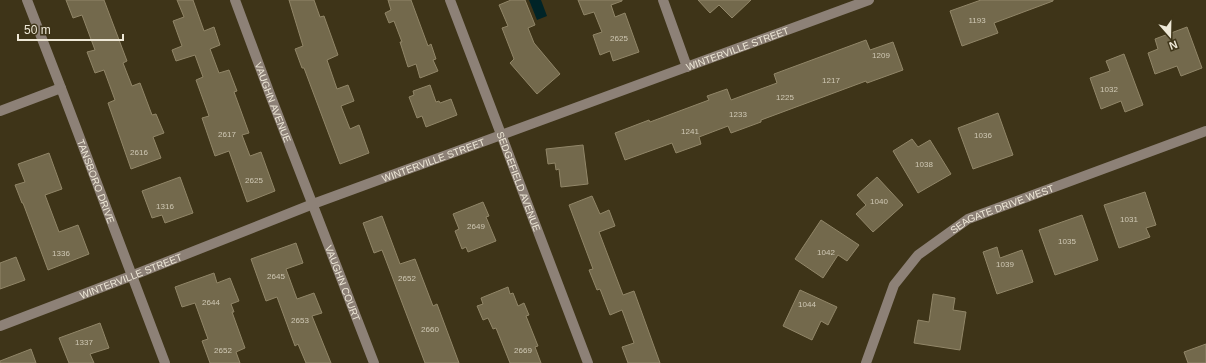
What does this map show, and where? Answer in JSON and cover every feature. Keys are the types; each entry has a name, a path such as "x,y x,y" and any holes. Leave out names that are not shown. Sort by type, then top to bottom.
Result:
{"street":[{"name":"TANSBORO DRIVE","path":"27,0 62,88 131,276 165,363"},
{"name":"VAUGHN AVENUE","path":"235,0 313,204"},
{"name":"SEDGEFIELD AVENUE","path":"450,0 588,363"},
{"path":"663,0 687,67"},
{"name":"WINTERVILLE STREET","path":"0,326 313,204 868,0"},
{"path":"0,112 62,88"},
{"name":"SEAGATE DRIVE WEST","path":"866,363 894,285 918,256 968,219 1206,131"},
{"name":"VAUGHN COURT","path":"313,204 374,363"}],"water":[{"path":"529,0 541,0 547,16 537,20"}],"building":[{"path":"66,0 104,0 127,61 123,63 132,86 140,83 152,115 156,114 164,133 153,137 161,158 131,169 108,103 115,100 104,70 95,73 87,52 95,50 82,15 73,18"},
{"path":"177,0 193,0 204,31 214,27 220,45 210,49 219,73 229,70 237,91 234,92 249,133 242,135 250,156 261,152 275,191 247,202 229,151 215,156 202,118 209,116 196,80 203,77 195,55 176,61 172,50 182,46 173,21 184,17"},
{"path":"289,0 314,0 320,17 324,16 338,55 327,60 337,89 348,85 354,101 341,106 350,129 359,125 369,153 340,164 304,68 302,68 295,49 303,46"},
{"path":"388,0 411,0 428,46 431,44 436,59 433,60 438,71 420,78 416,64 408,67 400,42 402,42 394,21 389,23 385,13 391,10"},
{"path":"511,0 525,0 535,25 528,28 534,43 560,74 537,94 510,63 514,59 502,28 508,26 499,5"},
{"path":"578,0 622,0 611,5 615,17 625,13 639,52 613,61 610,51 600,55 593,35 602,32 594,12 584,15"},
{"path":"698,0 751,0 732,18 719,5 710,13"},
{"path":"981,0 1053,1 994,23 998,33 962,46 950,11"},
{"path":"1187,27 1202,68 1181,76 1177,66 1155,74 1148,53 1158,49 1155,39"},
{"path":"866,40 870,50 893,42 903,70 867,83 866,81 761,120 761,122 731,133 728,126 699,137 701,144 676,153 672,143 625,160 615,133 649,120 650,122 709,100 707,96 727,89 731,100 777,83 774,74"},
{"path":"1124,54 1143,105 1125,112 1121,101 1101,109 1090,78 1110,71 1106,61"},
{"path":"430,85 436,102 439,101 440,103 451,99 457,115 426,127 422,116 417,118 409,97 414,95 413,91"},
{"path":"998,113 1013,155 973,169 958,128"},
{"path":"912,139 918,147 930,140 951,174 918,193 893,151"},
{"path":"583,145 588,184 561,187 559,169 556,170 555,163 548,164 546,149"},
{"path":"49,153 62,189 45,195 59,232 78,225 89,254 48,270 15,185 25,182 18,164"},
{"path":"180,177 193,213 165,223 162,215 152,218 142,191"},
{"path":"877,177 903,205 873,232 856,214 866,205 857,195"},
{"path":"1145,192 1156,225 1146,228 1150,237 1119,248 1104,205"},
{"path":"592,196 600,214 609,210 615,226 599,232 623,295 634,291 660,363 628,363 622,347 634,343 622,310 610,315 600,289 597,290 589,270 593,269 569,205"},
{"path":"483,202 489,216 486,217 496,241 468,252 466,247 462,249 455,231 459,229 453,214"},
{"path":"1082,215 1098,260 1055,275 1039,230"},
{"path":"382,216 400,264 415,259 433,306 437,304 459,363 425,363 382,250 374,253 363,223"},
{"path":"821,220 859,245 847,261 838,255 823,278 795,259"},
{"path":"296,243 303,263 286,269 297,299 314,293 322,313 312,316 331,363 306,363 298,344 295,346 277,297 266,301 251,259"},
{"path":"997,247 1000,258 1022,250 1033,282 997,294 983,252"},
{"path":"16,257 25,280 0,289 0,263"},
{"path":"214,273 217,283 230,278 239,301 231,304 234,312 232,312 245,348 236,352 240,363 210,363 202,341 208,339 195,303 182,307 175,287"},
{"path":"508,287 510,294 513,293 518,306 524,303 529,315 526,316 538,346 535,347 541,363 510,363 496,328 493,329 488,318 483,320 477,306 483,304 481,298"},
{"path":"800,290 837,307 828,325 821,321 812,340 783,326"},
{"path":"933,294 955,298 953,310 966,312 960,350 914,343 918,320 929,322"},
{"path":"100,323 109,348 90,354 94,363 69,363 59,338"},
{"path":"1206,344 1206,363 1188,363 1184,352"},
{"path":"31,349 36,363 0,363 0,361"}]}
